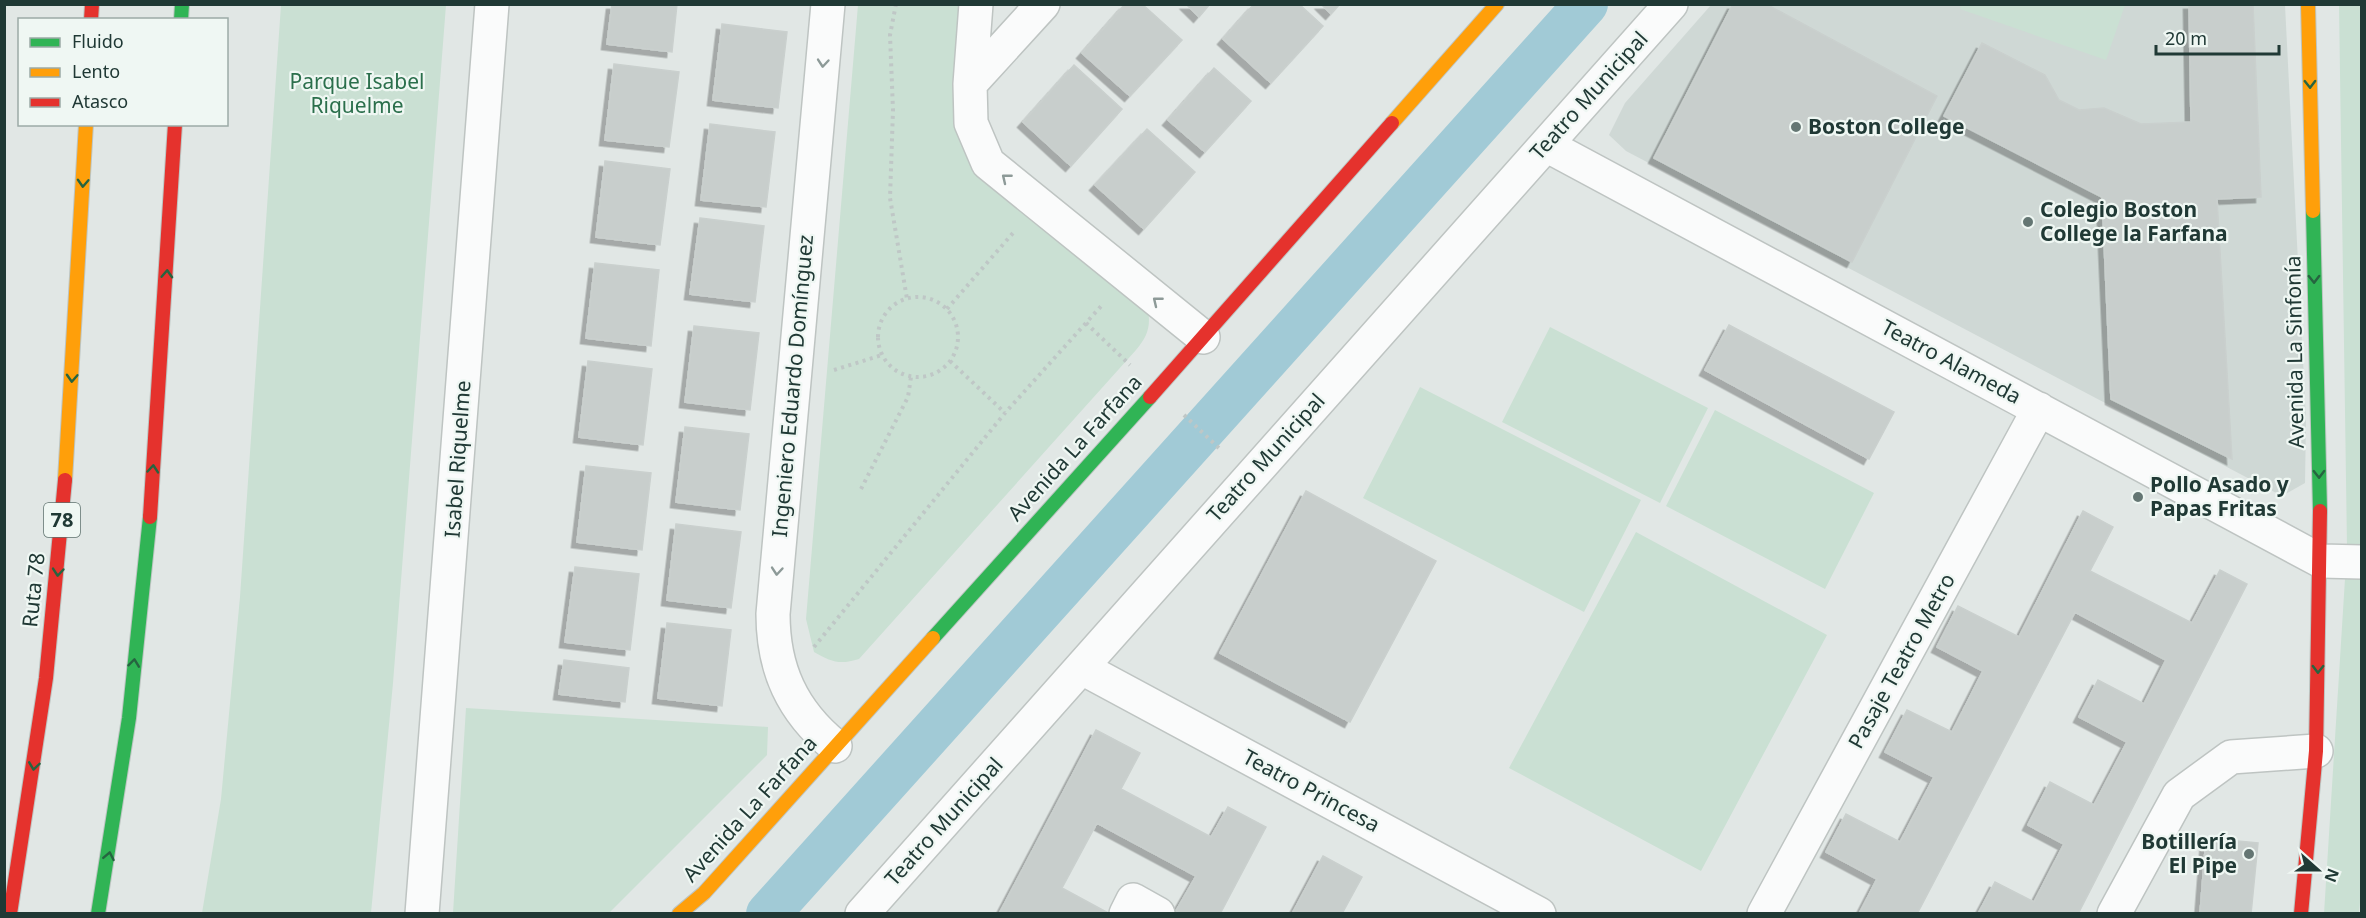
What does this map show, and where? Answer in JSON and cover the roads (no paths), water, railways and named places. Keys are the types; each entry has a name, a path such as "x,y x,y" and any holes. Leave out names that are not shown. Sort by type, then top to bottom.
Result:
{"main road":[{"name":"Avenida La Farfana","path":"679,914 704,892 1203,337 1497,4"},
{"name":"Avenida La Sinfonía","path":"2301,914 2316,751 2321,561 2308,4"},
{"name":"Ruta 78","path":"10,914 25,832 55,602 68,460 86,126"},
{"path":"98,914 111,845 139,619 164,326 175,126"}],"street":[{"name":"Isabel Riquelme","path":"422,914 492,4"},
{"name":"Ingeniero Eduardo Domínguez","path":"828,4 773,614 774,646 784,683 804,717 835,746"},
{"path":"976,4 970,84 971,123 988,164 1203,337"},
{"path":"970,84 1043,4"},
{"name":"Teatro Municipal","path":"862,914 1671,4"},
{"name":"Teatro Alameda","path":"1546,145 2321,561 2361,562"},
{"name":"Pasaje Teatro Metro","path":"1764,914 2039,409"},
{"name":"Teatro Princesa","path":"1082,668 1539,914"},
{"path":"2114,914 2179,795 2231,757 2316,751"},
{"path":"1126,914 1133,900 1158,914"}],"waterway":[{"path":"768,914 1586,4"}],"place":[{"name":"Boston College","path":"1796,127"},
{"name":"Colegio Boston College la Farfana","path":"2028,222"},
{"name":"Pollo Asado y Papas Fritas","path":"2138,497"},
{"name":"Botillería El Pipe","path":"2249,854"}],"park label":[{"name":"Parque Isabel Riquelme","path":"357,94"}]}
